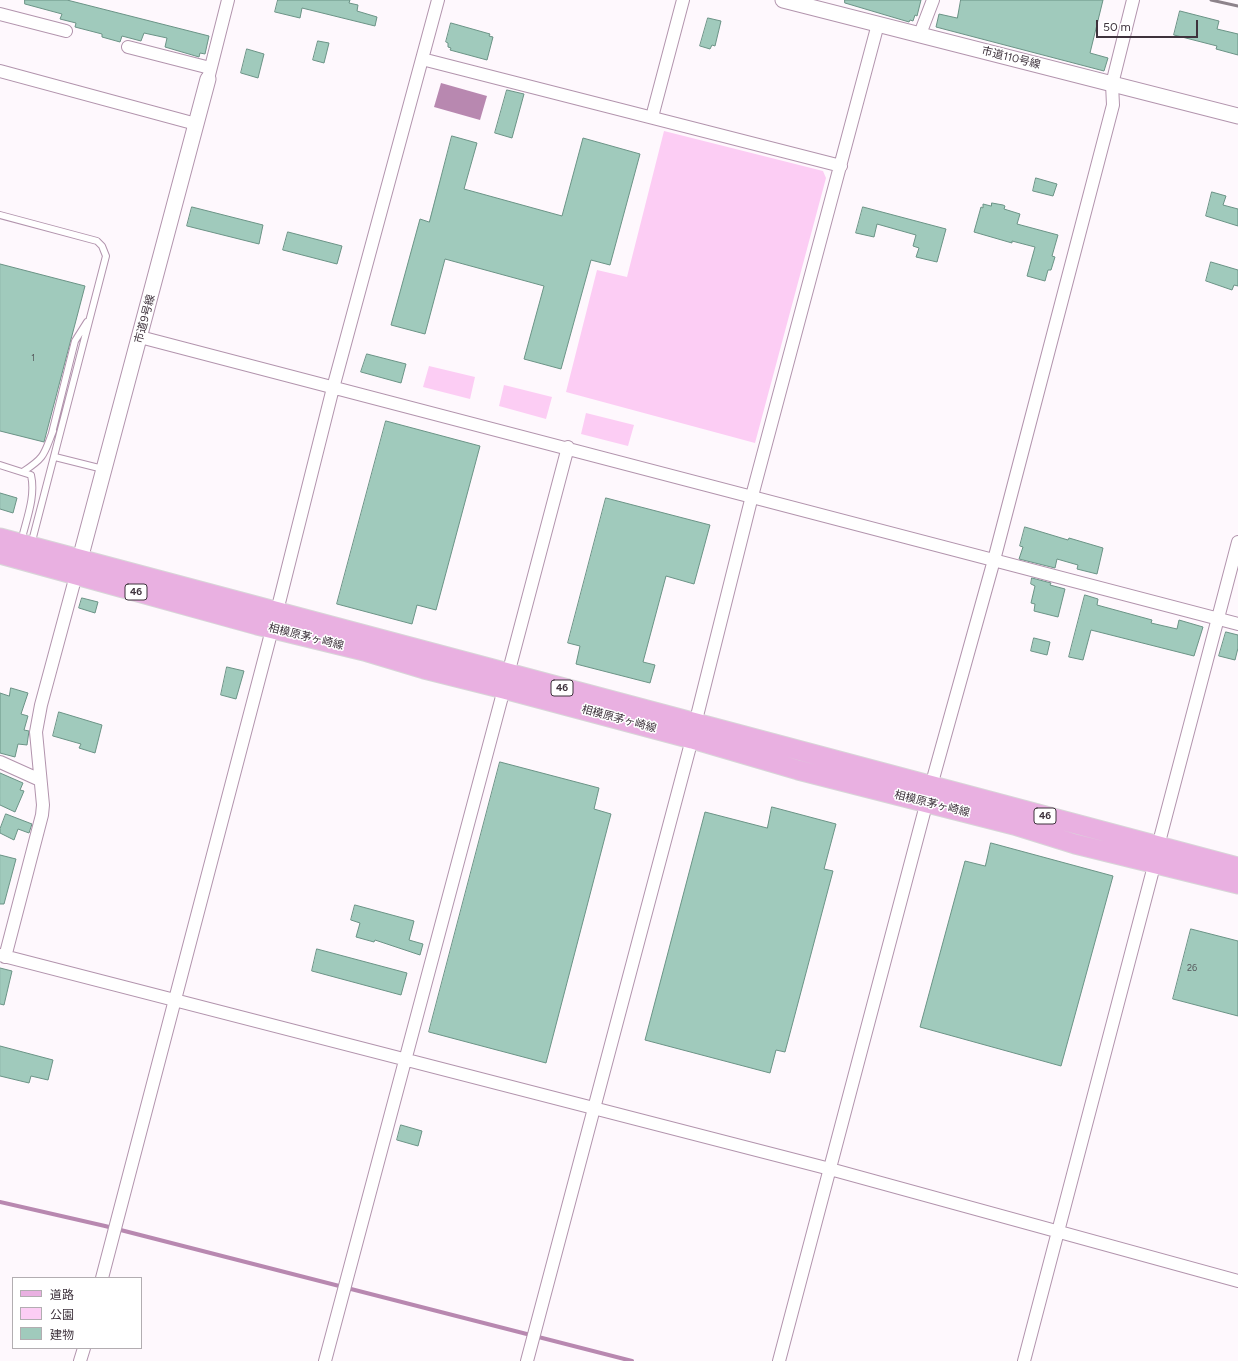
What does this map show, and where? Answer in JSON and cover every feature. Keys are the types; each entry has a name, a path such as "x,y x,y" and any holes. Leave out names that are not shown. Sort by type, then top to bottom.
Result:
{"main road":[{"name":"相模原茅ヶ崎線","path":"0,538 26,545 78,567"},
{"name":"相模原茅ヶ崎線","path":"0,554 78,567 274,620 364,651 424,669 504,689 694,732 798,770 929,794 1075,844 1156,854 1238,867"},
{"name":"相模原茅ヶ崎線","path":"1156,854 1238,884"}],"street":[{"path":"128,47 209,73 228,0"},
{"path":"102,1277 333,388 438,0"},
{"path":"652,117 683,0"},
{"name":"市道110号線","path":"783,0 1238,116"},
{"path":"920,34 933,0"},
{"path":"779,1361 929,794 994,560 1113,104 1112,84 1133,0"},
{"path":"0,14 66,31"},
{"path":"527,1361 694,732 752,496 878,24"},
{"path":"422,59 841,166"},
{"path":"0,71 196,124"},
{"name":"市道9号線","path":"78,567 209,73"},
{"path":"140,337 333,388 568,447 1238,624"},
{"path":"325,1361 568,447"},
{"path":"1024,1361 1238,542"},
{"path":"78,567 37,725 36,732 43,805 42,815 2,956 830,1169 1238,1281"},
{"path":"0,762 40,780"},
{"path":"80,1361 84,1349"}],"lane":[{"path":"0,215 97,241 102,246 106,256 55,456 26,545"},
{"path":"24,471 39,461 45,454 52,433 75,341 92,310"},
{"path":"52,433 67,407"},
{"path":"55,456 104,469"},
{"path":"0,465 24,471 31,475 33,484 26,545"}],"green space":[{"path":"664,131 823,171 826,178 755,443 566,392 597,270 627,277"},
{"path":"429,366 475,377 470,399 423,387"},
{"path":"504,385 552,397 546,419 499,406"},
{"path":"586,413 634,425 628,446 581,434"}],"shaded area":[{"path":"441,83 487,96 480,120 434,107"}],"building":[{"path":"25,0 67,0 209,36 205,54 200,53 199,57 165,47 167,38 144,33 141,41 122,36 120,42 102,37 102,34 75,27 76,23 60,19 62,14 25,4"},
{"path":"278,0 350,0 349,3 358,5 357,11 377,17 375,26 302,8 300,18 275,12"},
{"path":"845,0 921,0 917,16 915,15 913,21 910,20 909,22 845,3"},
{"path":"961,0 1103,0 1090,53 1108,58 1104,71 936,27 939,14 957,18"},
{"path":"1180,11 1219,21 1217,29 1238,34 1238,55 1216,49 1217,46 1174,35"},
{"path":"708,18 721,21 715,46 712,45 710,49 700,46"},
{"path":"451,23 490,34 489,36 493,37 487,60 450,50 451,48 448,47 448,43 446,42"},
{"path":"318,41 329,43 324,63 313,60"},
{"path":"247,49 264,54 258,78 241,73"},
{"path":"507,90 524,94 512,138 495,133"},
{"path":"452,136 477,143 464,189 562,216 583,138 640,154 610,265 591,260 561,369 524,359 544,286 445,259 425,334 391,325 420,219 429,222"},
{"path":"1036,178 1057,184 1053,196 1033,191"},
{"path":"1212,192 1226,196 1223,205 1238,209 1238,226 1206,216"},
{"path":"992,203 1003,205 1005,206 1004,209 1020,214 1017,224 1058,235 1052,256 1055,257 1051,270 1048,270 1045,281 1027,276 1035,247 1012,241 1012,243 974,232 981,207 983,208 983,204 991,206"},
{"path":"192,207 263,225 259,244 187,226"},
{"path":"863,207 946,229 937,262 916,257 919,248 913,246 916,235 877,224 874,237 856,233"},
{"path":"288,232 342,246 337,264 283,250"},
{"path":"1211,262 1238,270 1238,286 1234,285 1232,290 1206,281"},
{"path":"0,264 85,286 44,442 0,431"},
{"path":"367,354 406,364 401,383 361,372"},
{"path":"386,421 480,446 436,610 417,605 412,624 337,604"},
{"path":"0,493 17,498 13,513 0,509"},
{"path":"606,498 710,525 694,584 666,576 643,662 655,665 650,683 576,664 580,646 568,643"},
{"path":"1025,527 1068,540 1069,538 1103,548 1097,574 1077,569 1078,565 1057,559 1055,568 1019,559 1023,547 1020,546"},
{"path":"1032,578 1051,583 1050,585 1065,589 1058,617 1034,611 1035,604 1031,603 1035,586 1031,584"},
{"path":"1085,595 1098,599 1097,605 1152,620 1151,623 1177,629 1179,620 1203,627 1194,656 1091,630 1083,660 1069,657"},
{"path":"82,598 98,602 95,613 79,608"},
{"path":"1226,632 1238,635 1238,648 1235,660 1219,656"},
{"path":"1034,638 1050,642 1047,655 1031,651"},
{"path":"227,667 244,671 236,699 221,695"},
{"path":"11,688 28,693 21,714 28,716 24,730 29,731 27,745 18,744 15,757 0,753 0,693 9,696"},
{"path":"59,712 102,725 95,753 79,748 81,744 53,736"},
{"path":"500,762 599,788 594,809 611,814 546,1063 429,1032"},
{"path":"0,773 23,783 20,790 24,791 15,812 0,805"},
{"path":"772,807 836,824 824,869 833,871 785,1052 776,1050 770,1073 645,1040 705,812 767,828"},
{"path":"6,814 32,824 29,833 18,829 14,840 0,833 0,829"},
{"path":"991,843 1113,876 1061,1066 920,1027 965,861 985,866"},
{"path":"0,855 16,859 4,904 0,904"},
{"path":"355,905 414,921 409,940 423,944 420,955 375,940 374,942 356,937 360,923 351,920"},
{"path":"1191,929 1238,941 1238,1016 1173,999"},
{"path":"317,949 407,973 401,995 312,971"},
{"path":"0,968 12,971 4,1005 0,1004"},
{"path":"0,1046 53,1060 48,1080 31,1076 29,1083 0,1076"},
{"path":"401,1125 422,1131 418,1146 397,1140"}],"waterway":[{"path":"0,1202 105,1226 632,1361"}],"railway":[{"path":"1211,0 1238,6"}]}
